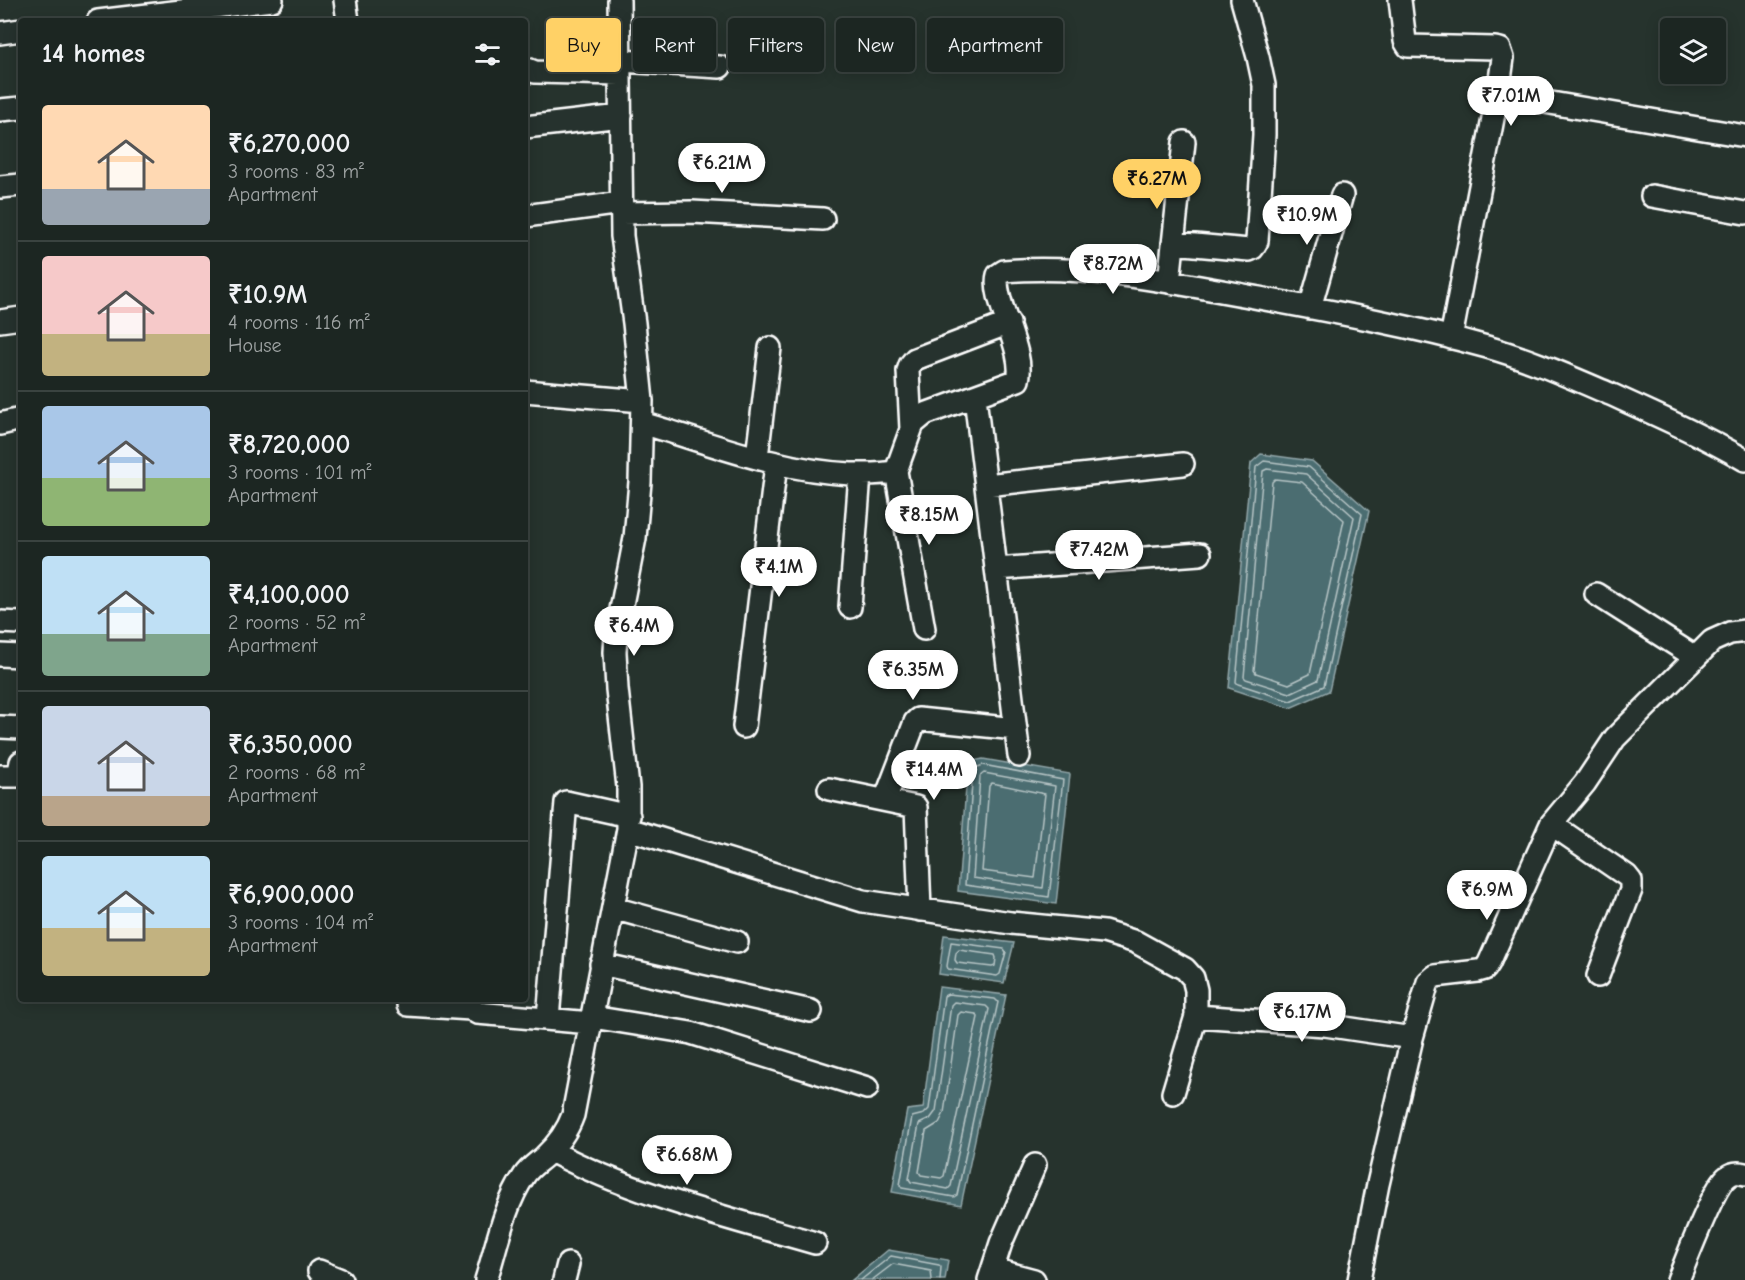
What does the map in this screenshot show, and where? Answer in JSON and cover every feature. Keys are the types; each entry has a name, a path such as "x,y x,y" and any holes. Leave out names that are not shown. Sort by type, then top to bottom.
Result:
{"street":[{"path":"123,18 272,0"},
{"path":"345,0 348,18"},
{"path":"620,0 620,18"},
{"path":"1173,243 1249,250 1257,241 1264,135 1264,86 1242,0"},
{"path":"1400,0 1405,41 1408,46 1496,48 1502,51 1498,94 1451,338"},
{"path":"0,33 18,30"},
{"path":"621,67 720,67"},
{"path":"528,69 535,72 546,71"},
{"path":"486,1280 508,1206 516,1188 527,1172 551,1150 568,1128 573,1115 629,822 615,652 616,635 635,538 642,401 634,323 624,264 621,208 620,72"},
{"path":"1498,94 1745,136"},
{"path":"0,110 18,108"},
{"path":"528,127 621,116"},
{"path":"1169,282 1184,141"},
{"path":"0,187 18,185"},
{"path":"1310,308 1342,195"},
{"path":"1652,196 1745,213"},
{"path":"528,216 621,208 823,219"},
{"path":"924,628 896,471 911,429 917,419 1018,380 1019,371 1009,322 996,283 998,275 1004,271 1058,269 1169,282 1310,308 1451,338 1521,358 1566,375 1665,418 1745,460"},
{"path":"0,321 18,318"},
{"path":"911,429 908,371 910,365 915,360 1009,322"},
{"path":"744,727 767,461 770,348"},
{"path":"528,391 642,401"},
{"path":"975,397 1019,756"},
{"path":"0,424 18,420"},
{"path":"642,423 767,461 822,472 860,474 896,471"},
{"path":"986,485 1183,464"},
{"path":"850,607 860,474"},
{"path":"996,569 1200,554"},
{"path":"1596,594 1695,657"},
{"path":"0,622 18,623"},
{"path":"1362,1279 1378,1184 1412,1038 1428,982 1436,976 1485,969 1490,963 1551,824 1585,783 1615,738 1712,641 1721,636 1745,631"},
{"path":"0,655 18,656"},
{"path":"885,800 918,719 1016,729"},
{"path":"0,727 18,728"},
{"path":"0,776 18,776"},
{"path":"829,789 915,807 920,910"},
{"path":"548,1019 566,802 849,898 1011,923 1104,932 1136,942 1185,969 1192,978 1196,990 1196,1016 1173,1093"},
{"path":"1551,824 1631,881 1631,890 1598,976"},
{"path":"613,908 737,942"},
{"path":"601,964 811,1011"},
{"path":"408,1005 470,1004 477,1013 591,1020 691,1033 867,1088"},
{"path":"1196,1016 1325,1024 1412,1038"},
{"path":"551,1150 589,1170 654,1196 815,1243"},
{"path":"1034,1280 991,1275 1001,1243 1035,1166"},
{"path":"1678,1280 1708,1209 1724,1179 1736,1173 1745,1173"},
{"path":"319,1271 341,1280"}],"water":[{"path":"1261,454 1312,461 1369,511 1329,691 1290,708 1229,688 1251,463"},
{"path":"983,759 1070,774 1056,904 958,891 968,762"},
{"path":"944,935 1014,943 1004,983 939,974"},
{"path":"939,987 1006,995 961,1205 892,1192 907,1110 923,1108"},
{"path":"888,1250 948,1260 945,1280 852,1280"}]}
